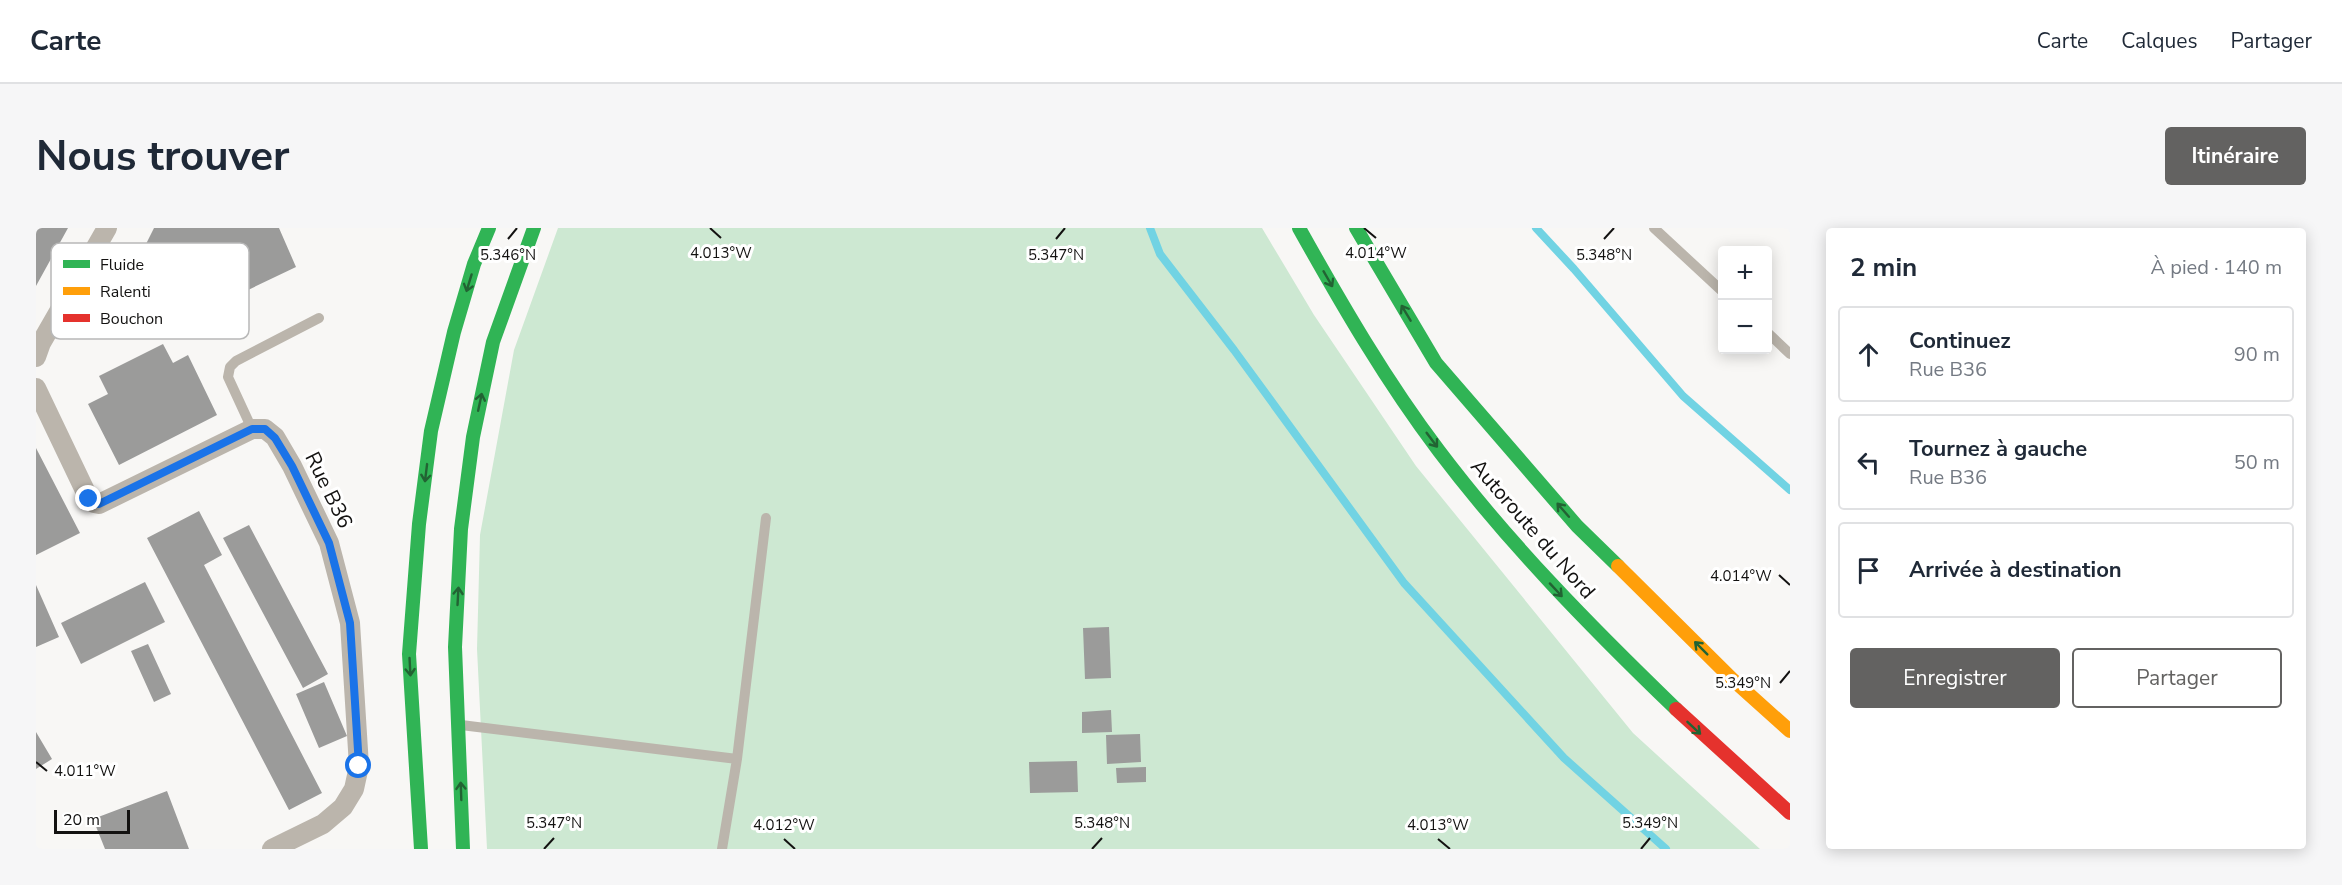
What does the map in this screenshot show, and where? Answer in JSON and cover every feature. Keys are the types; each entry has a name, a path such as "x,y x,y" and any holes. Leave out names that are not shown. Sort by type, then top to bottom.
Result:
{"main road":[{"path":"421,849 409,654 419,524 432,431 454,332 474,264 489,228"},
{"path":"463,849 455,636 461,529 473,437 493,342 534,228"},
{"name":"Autoroute du Nord","path":"1299,228 1344,308 1397,393 1457,474 1530,561 1603,640 1676,710 1790,813"},
{"name":"Autoroute du Nord","path":"1356,228 1436,363 1577,526 1732,679 1790,730"}],"street":[{"path":"98,243 107,228"},
{"path":"36,357 51,326"},
{"path":"36,388 89,499 99,504 252,429"},
{"name":"Rue B36","path":"252,429 265,429 275,438 292,466 329,543 350,623 359,766 354,789 343,807 323,824 272,849"}],"lane":[{"path":"1654,228 1718,287"},
{"path":"252,429 228,377 230,368 236,361 319,318"},
{"path":"1772,338 1790,354"},
{"path":"722,849 737,759 766,518"},
{"path":"458,725 737,759"}],"green space":[{"path":"558,228 1262,228 1314,315 1416,466 1633,733 1760,849 487,849 477,649 480,535 514,350"}],"building":[{"path":"36,228 68,228 60,243 51,243 51,259 36,286"},
{"path":"154,228 279,228 296,267 249,290 249,243 146,243"},
{"path":"163,344 173,363 188,355 217,415 119,465 88,404 108,394 99,376"},
{"path":"36,448 80,533 36,555"},
{"path":"199,511 222,555 204,565 322,793 289,810 147,538"},
{"path":"249,525 328,674 303,688 223,538"},
{"path":"145,582 165,622 81,664 61,623"},
{"path":"36,585 59,637 36,647"},
{"path":"1109,627 1111,678 1085,679 1083,628"},
{"path":"148,644 171,694 154,702 131,651"},
{"path":"324,682 347,736 319,748 296,694"},
{"path":"1111,710 1112,732 1082,733 1082,712"},
{"path":"36,732 52,759 36,769"},
{"path":"1140,734 1141,762 1107,764 1106,735"},
{"path":"1077,761 1078,792 1030,793 1029,762"},
{"path":"1146,767 1146,782 1117,783 1116,768"},
{"path":"167,791 189,849 105,849 93,819"}],"waterway":[{"path":"1150,228 1160,254 1234,350 1404,583 1564,758 1666,849"},
{"path":"1536,228 1683,396 1790,490"}],"traffic: fast":[{"path":"421,849 409,654 419,524 431,431 454,332 474,264 489,228"},
{"path":"463,849 455,647 461,529 473,437 493,342 534,228"},
{"path":"1299,228 1383,370 1466,486 1553,585 1676,709"},
{"path":"1356,228 1436,363 1577,526 1618,566"}],"traffic: slow":[{"path":"1618,566 1732,679 1790,731"}],"traffic: jam":[{"path":"1676,709 1790,813"}],"route":[{"path":"89,499 99,504 252,429 265,429 275,438 292,466 329,543 350,623 359,766"}]}
